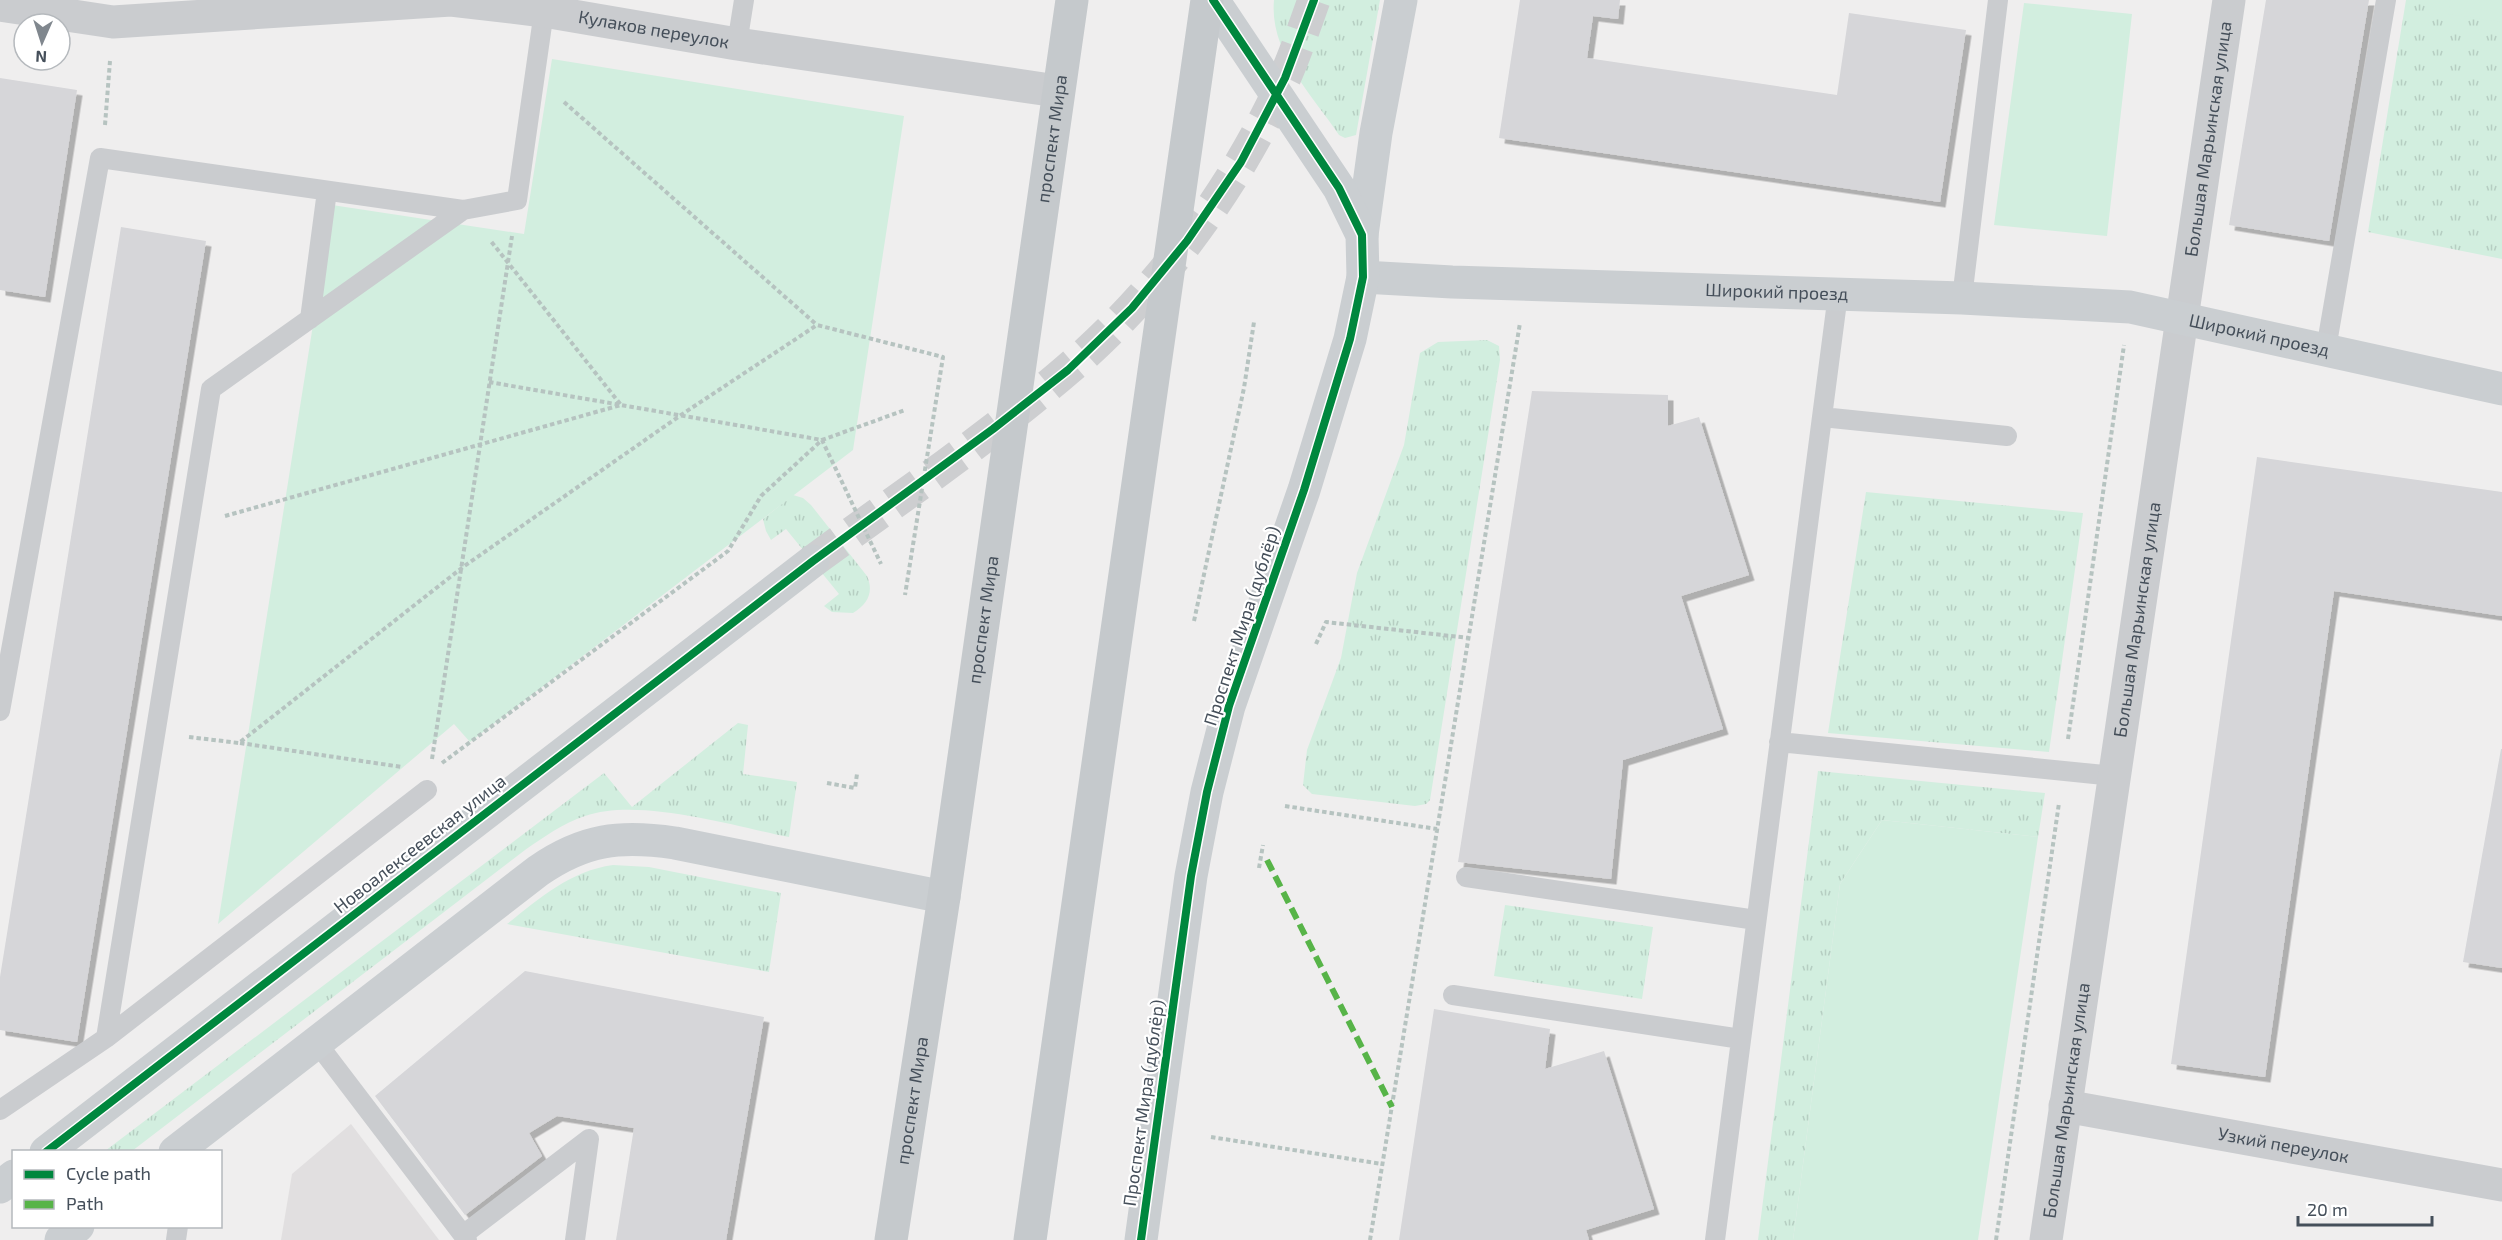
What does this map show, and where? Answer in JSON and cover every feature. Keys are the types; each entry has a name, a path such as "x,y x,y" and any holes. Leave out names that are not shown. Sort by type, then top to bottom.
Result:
{"main road":[{"name":"проспект Мира","path":"891,1240 944,897 1057,91 1072,0"},
{"path":"1030,1240 1207,0"}],"street":[{"name":"Кулаков переулок","path":"0,5 113,22 196,8 451,0 544,11 737,44 1057,91"},
{"path":"1213,0 1339,188 1362,235"},
{"path":"1363,277 1362,235 1376,133 1401,0"},
{"name":"Большая Марьинская улица","path":"2046,1240 2229,0"},
{"name":"Широкий проезд","path":"1363,277 1962,298 2130,307 2182,316 2502,389"},
{"name":"Проспект Мира (дублёр)","path":"1141,1240 1191,876 1207,792 1229,706 1304,490 1350,339 1359,309 1363,277"},
{"name":"Новоалексеевская улица","path":"48,1150 813,561"},
{"path":"185,1148 538,871 558,857 600,841 630,839 675,843 944,897"},
{"name":"Узкий переулок","path":"2066,1106 2502,1185"},
{"path":"61,1240 77,1228"}],"lane":[{"path":"737,44 744,0"},
{"path":"1962,298 1998,0"},
{"path":"2326,349 2386,0"},
{"path":"0,711 100,158 464,210 517,200 544,11"},
{"path":"310,319 327,191"},
{"path":"106,1038 211,389 464,210"},
{"path":"1715,1240 1838,294"},
{"path":"1822,417 2007,436"},
{"path":"1779,742 2114,776"},
{"path":"0,1110 106,1038 429,780"},
{"path":"1466,877 1756,920"},
{"path":"1453,996 1741,1039"},
{"path":"317,1043 465,1237 589,1139 575,1240"}],"path":[{"path":"100,158 111,54"},
{"path":"534,76 816,325 943,357 905,595"},
{"path":"429,780 517,200"},
{"path":"464,210 508,259 621,405"},
{"path":"1370,1240 1521,321"},
{"path":"1194,621 1242,399 1254,322"},
{"path":"239,743 463,567 816,325"},
{"path":"489,382 822,440"},
{"path":"189,526 621,405"},
{"path":"156,733 239,743 429,780 728,551 761,496 822,440 905,410"},
{"path":"822,440 881,564"},
{"path":"1316,644 1326,622 1469,638"},
{"path":"827,783 855,788 857,774"},
{"path":"1285,806 1437,829"},
{"path":"1259,868 1263,844"},
{"path":"1211,1137 1382,1164"}],"shaded area":[{"path":"351,1124 439,1240 281,1240 292,1174"}],"green space":[{"path":"1274,0 1380,0 1356,135 1345,138 1339,135 1294,72 1278,37 1274,19"},
{"path":"2406,0 2502,0 2502,259 2368,232"},
{"path":"2451,0 2502,0 2502,22 2448,14"},
{"path":"2024,3 2132,14 2107,236 1994,225"},
{"path":"552,59 904,116 853,450 470,742 454,724 218,924 332,205 524,234"},
{"path":"1487,340 1499,346 1500,360 1430,800 1426,804 1415,806 1312,794 1303,785 1307,750 1341,658 1357,573 1404,445 1420,353 1438,342"},
{"path":"1866,492 2083,513 2049,752 1828,733"},
{"path":"793,495 803,498 811,505 867,576 870,592 866,602 853,613 832,612 824,606 839,594 786,529 771,540 766,531 763,519"},
{"path":"738,723 748,725 743,774 797,782 789,837 659,811 607,811 569,822 525,850 133,1150 106,1150 604,773 632,807"},
{"path":"1818,771 2045,793 2038,837 1882,820 1840,884 1793,1240 1758,1240"},
{"path":"1882,820 2038,837 1978,1240 1793,1240 1840,884"},
{"path":"613,865 649,867 781,893 769,972 507,924 569,879 597,868"},
{"path":"1505,905 1653,927 1642,999 1494,976"}],"building":[{"path":"1520,0 1620,0 1618,19 1593,16 1587,58 1837,95 1849,13 1966,30 1940,202 1499,138"},
{"path":"2266,0 2369,0 2329,241 2229,225"},
{"path":"0,78 77,90 45,297 0,290"},
{"path":"121,227 206,241 77,1042 0,1030 0,977"},
{"path":"1532,391 1668,395 1668,426 1699,417 1749,575 1681,596 1723,729 1623,760 1611,879 1458,862"},
{"path":"2257,457 2502,492 2502,616 2334,591 2265,1077 2171,1064"},
{"path":"2502,749 2502,968 2463,962"},
{"path":"525,971 764,1017 726,1240 616,1240 634,1128 557,1116 529,1133 542,1156 465,1215 375,1096"},
{"path":"1434,1009 1550,1029 1545,1069 1604,1051 1654,1209 1586,1230 1589,1240 1399,1240"}],"tunnel":[{"path":"813,561 1006,420 1067,370 1132,307 1192,235 1244,157 1285,77 1314,0"}],"marked path":[{"path":"1267,860 1392,1107"}],"cycle path":[{"path":"1141,1240 1191,876 1207,792 1229,706 1304,490 1350,339 1363,277 1362,235 1339,188 1213,0"},
{"path":"49,1150 813,561 993,429 1068,370 1132,308 1187,241 1241,162 1285,78 1314,0"}]}
